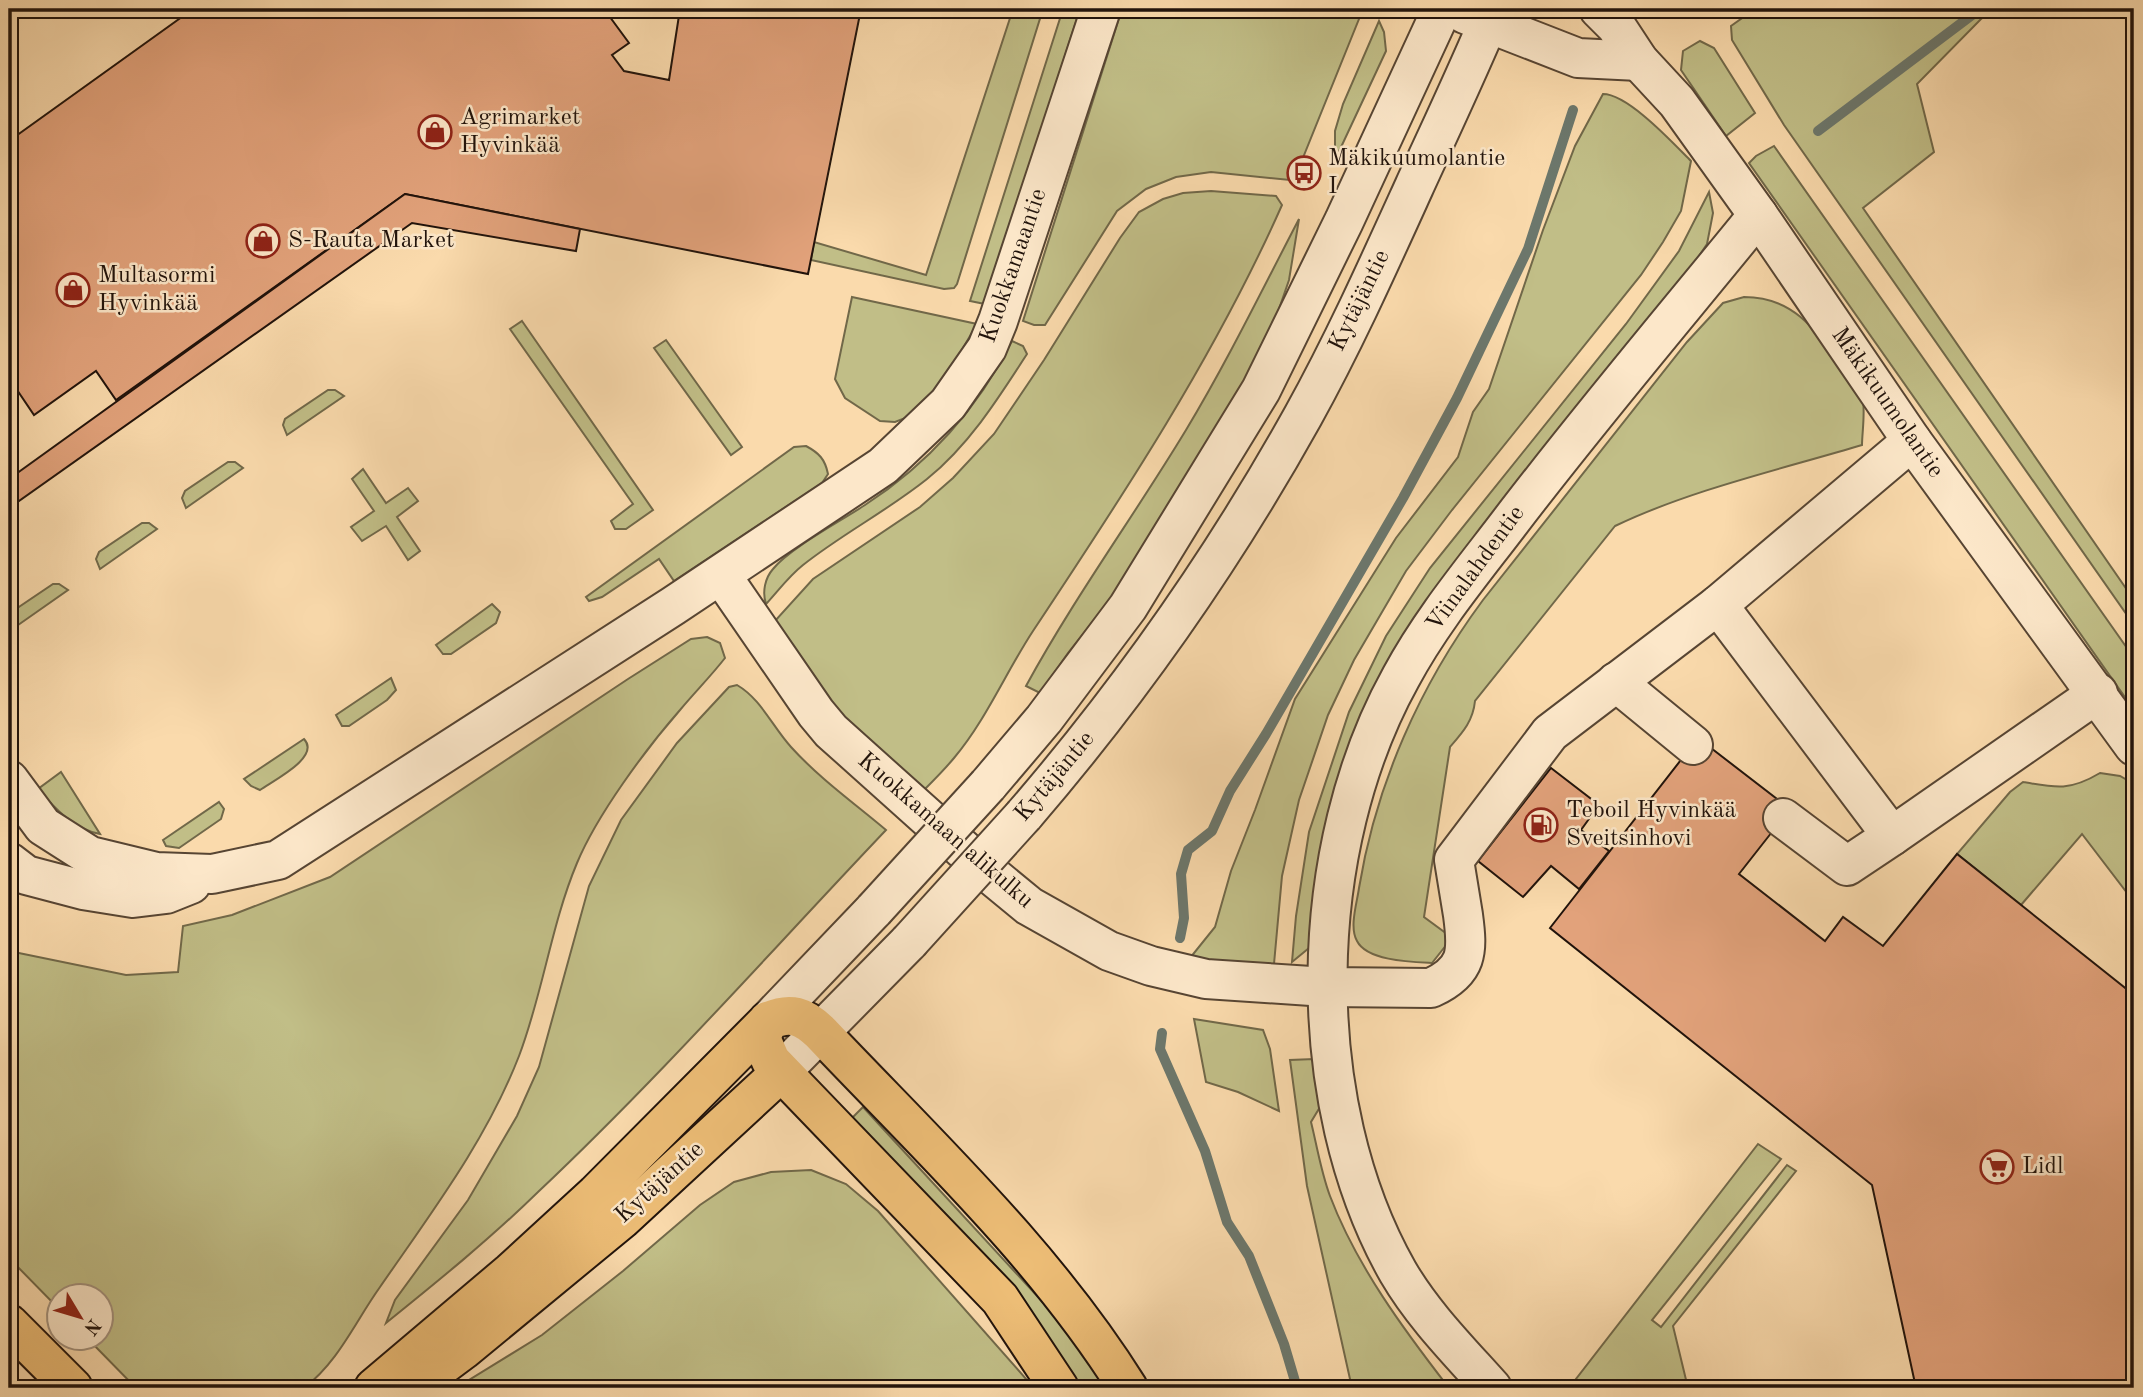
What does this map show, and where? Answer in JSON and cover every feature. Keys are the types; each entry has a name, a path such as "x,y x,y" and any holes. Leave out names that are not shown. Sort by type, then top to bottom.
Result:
{"main road":[{"path":"1059,1388 1000,1299 908,1201 780,1073 771,1061 761,1038 768,1021 783,1014 798,1016 820,1032 1009,1229 1064,1295 1128,1388"},
{"name":"Kytäjäntie","path":"374,1388 511,1272 577,1211 768,1021"},
{"name":"Kytäjäntie","path":"412,1388 483,1334 622,1219 780,1073"},
{"path":"9,1324 73,1388"}],"street":[{"name":"Kuokkamaantie","path":"212,874 278,860 721,575 883,466 948,404 987,348 1101,9"},
{"name":"Kytäjäntie","path":"768,1021 988,785 1044,719 1128,607 1261,390 1344,221 1442,9"},
{"path":"1450,9 1491,16 1578,58 1639,61"},
{"name":"Mäkikuumolantie","path":"1599,9 1616,26 1639,61 1677,102 1758,215 1912,441 2134,746"},
{"name":"Kytäjäntie","path":"780,1073 909,942 1024,815 1146,664 1230,537 1303,417 1377,269 1491,16"},
{"name":"Viinalahdentie","path":"1492,1388 1420,1306 1397,1269 1370,1213 1342,1124 1332,1073 1326,987 1331,900 1351,802 1371,741 1400,678 1440,613 1549,471 1758,215"},
{"name":"Kuokkamaan alikulku","path":"721,575 831,731 995,878 1029,906 1065,928 1109,951 1151,967 1206,979 1326,987 1431,988 1446,981 1457,970 1463,961 1467,945 1454,860 1550,733 1718,605 1912,441"},
{"path":"1718,605 1892,836"},
{"path":"1616,682 1693,744"},
{"path":"1783,818 1847,866 2098,693"},
{"path":"9,780 43,826 90,856 156,872 212,874"},
{"path":"9,862 26,875 83,890 133,898 166,894 212,874"}],"shaded area":[{"path":"1013,9 1043,9 954,288 944,289 811,260 814,242 926,275"},
{"path":"1063,9 1080,9 985,304 970,301"},
{"path":"1122,9 1363,9 1298,170 1290,180 1211,172 1176,177 1146,189 1117,211 1045,325 1034,325 1023,321"},
{"path":"1755,9 1995,9 1981,19 1917,84 1934,152 1863,208 2134,600 2134,625 1784,125 1732,40 1731,26"},
{"path":"1379,21 1384,32 1386,51 1335,160 1335,131 1343,104"},
{"path":"1700,41 1714,48 1755,113 1726,136 1681,70 1683,51"},
{"path":"1603,94 1613,96 1637,110 1691,161 1681,211 1641,275 1406,571 1354,660 1328,715 1299,800 1282,876 1274,964 1237,964 1190,958 1215,927 1231,871 1295,699 1396,538 1458,457 1473,412 1489,389 1543,230 1575,146"},
{"path":"1774,146 2134,658 2134,710 1749,163"},
{"path":"1211,191 1276,196 1282,205 1228,316 1167,423 1023,647 976,728 944,770 925,789 873,746 837,711 774,622 813,579 920,507 953,478 994,434 1139,212 1163,199 1183,193"},
{"path":"1709,192 1713,213 1707,244 1335,806 1319,862 1309,948 1292,962 1309,832 1349,712 1386,636 1430,568 1626,324 1679,251"},
{"path":"1299,219 1289,280 1270,335 1230,410 1112,597 1040,693 1026,686 1201,404"},
{"path":"852,297 977,324 952,367 927,399 908,417 895,422 880,421 845,398 835,379"},
{"path":"1744,297 1776,302 1789,309 1801,317 1821,339 1862,397 1862,445 1705,491 1615,526 1475,701 1470,720 1450,747 1424,917 1447,934 1447,944 1432,963 1391,959 1370,953 1357,941 1354,929 1355,908 1367,849 1389,774 1439,666 1483,600 1687,342 1723,303"},
{"path":"522,321 653,510 626,529 615,529 611,521 633,504 510,329"},
{"path":"666,340 742,447 731,455 654,348"},
{"path":"1012,341 1023,346 1027,354 994,404 942,466 912,491 803,565 766,604 765,585 773,569 803,544 888,489 930,453 984,389"},
{"path":"328,390 335,390 344,396 287,435 283,425 285,419"},
{"path":"806,446 818,454 825,464 828,474 822,483 674,581 659,559 602,597 589,601 586,597 794,447"},
{"path":"228,462 235,462 243,468 186,508 182,498 185,491"},
{"path":"363,469 386,503 408,488 418,501 397,517 420,551 408,560 386,526 362,541 351,527 374,511 352,479"},
{"path":"142,523 149,523 157,529 100,569 96,559 99,552"},
{"path":"53,584 59,584 68,590 11,630 10,613"},
{"path":"492,604 500,612 496,623 451,654 443,654 436,645"},
{"path":"707,637 720,643 725,658 637,763 597,824 568,887 519,1056 491,1118 438,1204 337,1353 304,1388 136,1388 101,1352 116,1352 116,1282 46,1282 46,1296 9,1258 9,951 126,975 178,972 183,926 232,915 330,877 691,639"},
{"path":"391,678 396,690 387,700 349,726 342,726 336,715"},
{"path":"737,685 760,705 784,739 802,758 886,830 671,1059 583,1148 483,1243 386,1323 395,1300 468,1200 517,1116 539,1067 589,886 621,820 677,743 729,687"},
{"path":"304,739 308,746 306,753 294,768 285,774 260,790 244,779"},
{"path":"61,772 100,834 74,823 58,811 38,789"},
{"path":"2100,773 2120,776 2134,784 2134,902 2082,834 2021,905 1957,854 2010,792 2023,782 2063,786 2080,783"},
{"path":"219,802 224,809 221,819 179,848 166,846 163,840"},
{"path":"1194,1019 1263,1030 1270,1049 1279,1111 1238,1092 1206,1082"},
{"path":"1314,1059 1320,1107 1311,1122 1330,1196 1367,1272 1398,1320 1449,1388 1352,1388 1307,1186 1290,1060"},
{"path":"863,1107 1061,1322 1108,1388 1082,1388 1045,1335 846,1124"},
{"path":"1758,1144 1781,1159 1652,1320 1661,1327 1787,1165 1796,1171 1673,1326 1688,1388 1569,1388"},
{"path":"811,1170 846,1184 878,1211 1034,1388 456,1388 542,1335 700,1205 734,1182 771,1172"}],"building":[{"path":"193,9 604,9 629,43 612,55 624,71 669,80 680,9 861,9 808,274 405,194 116,400 96,371 34,415 9,378 9,141"},
{"path":"405,194 580,229 576,251 412,223 9,508 9,479"},
{"path":"1698,738 1790,809 1739,874 1825,941 1843,917 1883,946 1957,854 2134,995 2134,1388 1916,1388 1872,1185 1550,928"},
{"path":"1551,768 1599,805 1581,830 1609,851 1579,889 1551,866 1523,897 1478,861"}],"waterway":[{"path":"1818,131 1980,9"},
{"path":"1180,938 1184,918 1181,874 1188,850 1212,831 1230,791 1403,498 1457,398 1528,249 1573,110"},
{"path":"1162,1033 1160,1049 1205,1151 1227,1222 1249,1256 1284,1344 1297,1388"}],"place":[{"name":"Agrimarket Hyvinkää","path":"435,132"},
{"name":"Mäkikuumolantie I","path":"1304,173"},
{"name":"S-Rauta Market","path":"263,241"},
{"name":"Multasormi Hyvinkää","path":"73,290"},
{"name":"Teboil Hyvinkää Sveitsinhovi","path":"1541,825"},
{"name":"Lidl","path":"1997,1167"}]}
